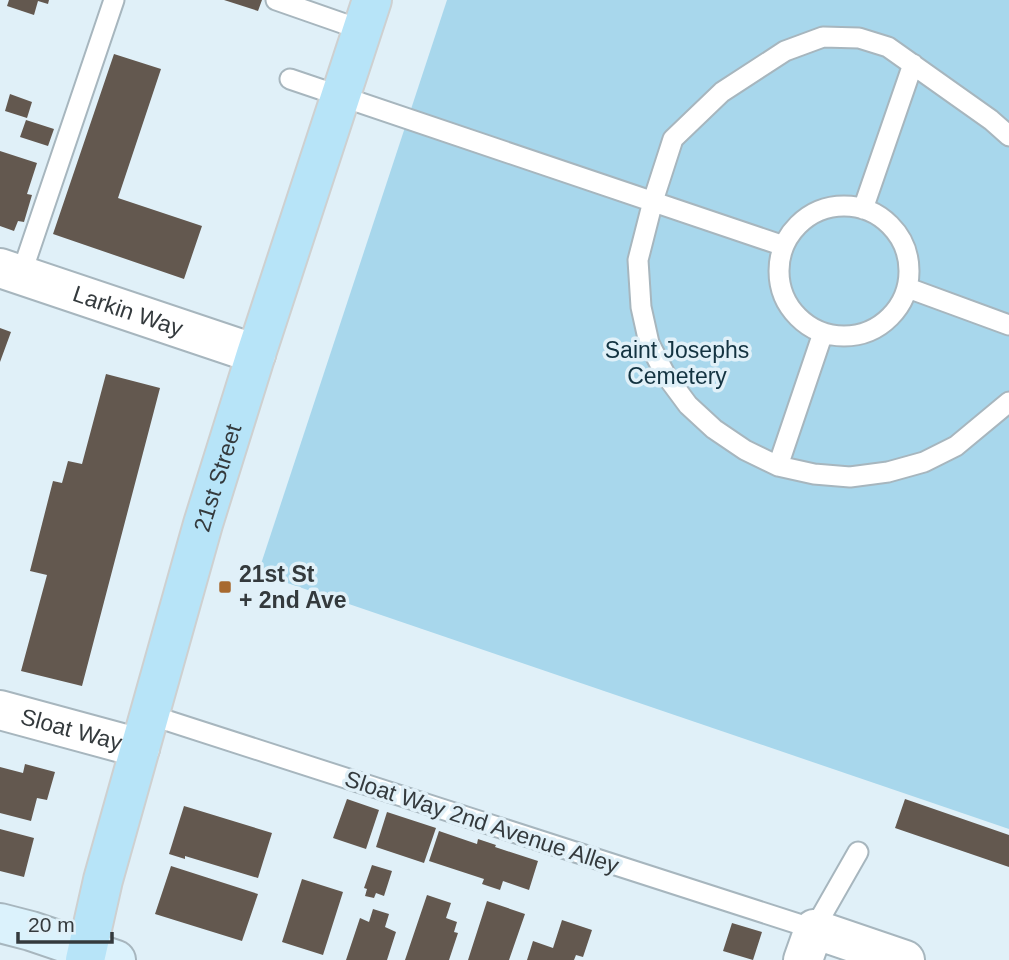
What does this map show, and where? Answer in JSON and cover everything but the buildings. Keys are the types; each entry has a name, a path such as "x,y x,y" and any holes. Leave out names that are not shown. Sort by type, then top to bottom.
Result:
{"main road":[{"name":"21st Street","path":"96,957 98,898 203,524 367,15"}],"street":[{"name":"Larkin Way","path":"11,272 256,354"},
{"name":"Sloat Way","path":"0,710 145,732"},
{"path":"0,923 23,928 96,957"},
{"path":"809,945 905,960"}],"lane":[{"path":"11,272 114,0"},
{"path":"276,0 367,15"},
{"path":"1009,136 991,120 888,47 859,38 824,37 785,51 722,92 673,139 638,260 641,307 649,343 665,374 688,405 714,429 745,450 778,466 814,474 850,477 888,472 924,462 956,446 1009,402"},
{"path":"863,209 913,64"},
{"path":"290,79 784,246"},
{"path":"844,206 863,209 878,215 901,239 908,254 908,288 901,304 889,318 875,328 858,335 823,333 800,319 785,298 779,281 779,263 784,246 794,230 808,217 825,209 844,206"},
{"path":"908,288 1009,325"},
{"path":"778,466 823,333"},
{"name":"Sloat Way 2nd Avenue Alley","path":"145,732 809,945"},
{"path":"809,945 858,852"}],"green space":[{"name":"Saint Josephs Cemetery","path":"447,0 1009,0 1009,829 258,573"}],"place":[{"name":"21st St + 2nd Ave","path":"225,587"}]}
